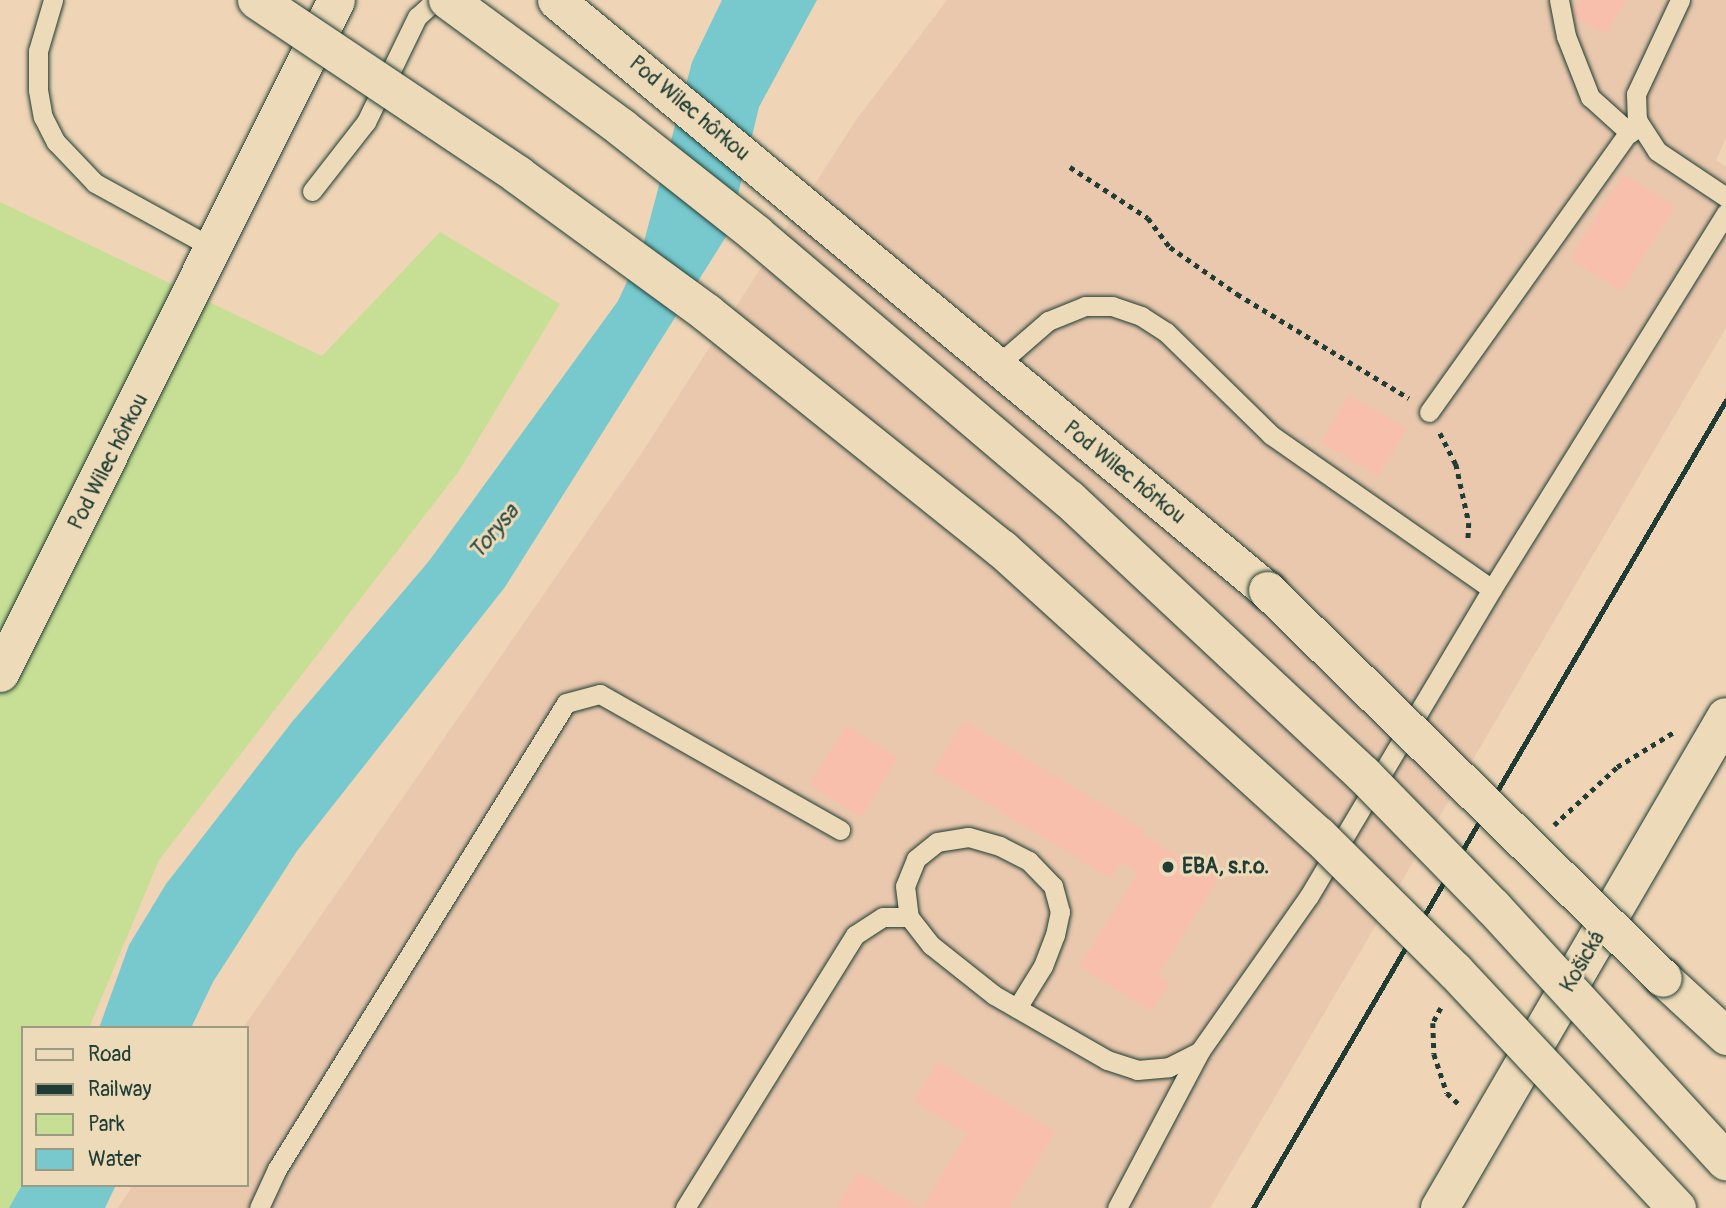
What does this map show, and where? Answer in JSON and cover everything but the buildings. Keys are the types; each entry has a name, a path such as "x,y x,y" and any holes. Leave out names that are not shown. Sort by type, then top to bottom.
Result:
{"main road":[{"path":"257,0 518,175 696,305 1002,549 1319,836 1455,971 1677,1208"},
{"path":"448,0 622,128 756,234 1120,544 1373,784 1726,1161"},
{"name":"Košická","path":"1440,1208 1726,717"}],"street":[{"name":"Pod Wilec hôrkou","path":"0,673 336,0"},
{"name":"Pod Wilec hôrkou","path":"556,0 598,32 850,248 1268,590 1663,978 1726,1036"}],"lane":[{"path":"53,0 38,51 38,90 43,117 56,142 95,183 213,248"},
{"path":"312,191 366,122 417,17 436,0"},
{"path":"1559,0 1566,36 1590,97 1633,126 1657,151 1726,197"},
{"path":"1429,412 1633,126 1636,94 1679,0"},
{"path":"1117,1208 1200,1051 1310,896 1492,589 1726,213"},
{"path":"995,367 1048,321 1085,306 1112,306 1141,316 1166,332 1271,435 1492,589"},
{"path":"259,1208 277,1169 566,703 600,694 840,830"},
{"path":"1017,1008 1044,966 1060,912 1053,886 1029,862 1000,846 968,837 937,842 916,859 905,886 909,917 931,945 1017,1008 1107,1060 1137,1070 1169,1067 1200,1051"},
{"path":"685,1208 855,935 883,917 909,917"}],"path":[{"path":"1070,166 1148,218 1170,247 1237,294 1429,412 1456,464 1469,523 1466,570"}],"shaded area":[{"path":"947,0 1726,0 1726,138 1716,160 1726,167 1726,328 1210,1208 118,1208 132,1187 248,1187 248,1026 244,1026 641,454 856,120"}],"green space":[{"path":"0,202 322,356 440,232 560,304 459,471 159,860 90,1026 21,1026 21,1187 9,1208 0,1208"}],"water":[{"name":"Torysa","path":"722,0 817,0 759,107 729,232 505,587 297,851 213,982 192,1026 100,1026 129,945 166,884 292,722 429,561 618,301 642,249 692,62"},
{"path":"21,1187 115,1187 105,1208 9,1208"}],"railway":[{"path":"1253,1208 1726,400"}],"place":[{"name":"EBA, s.r.o.","path":"1168,867"}]}
